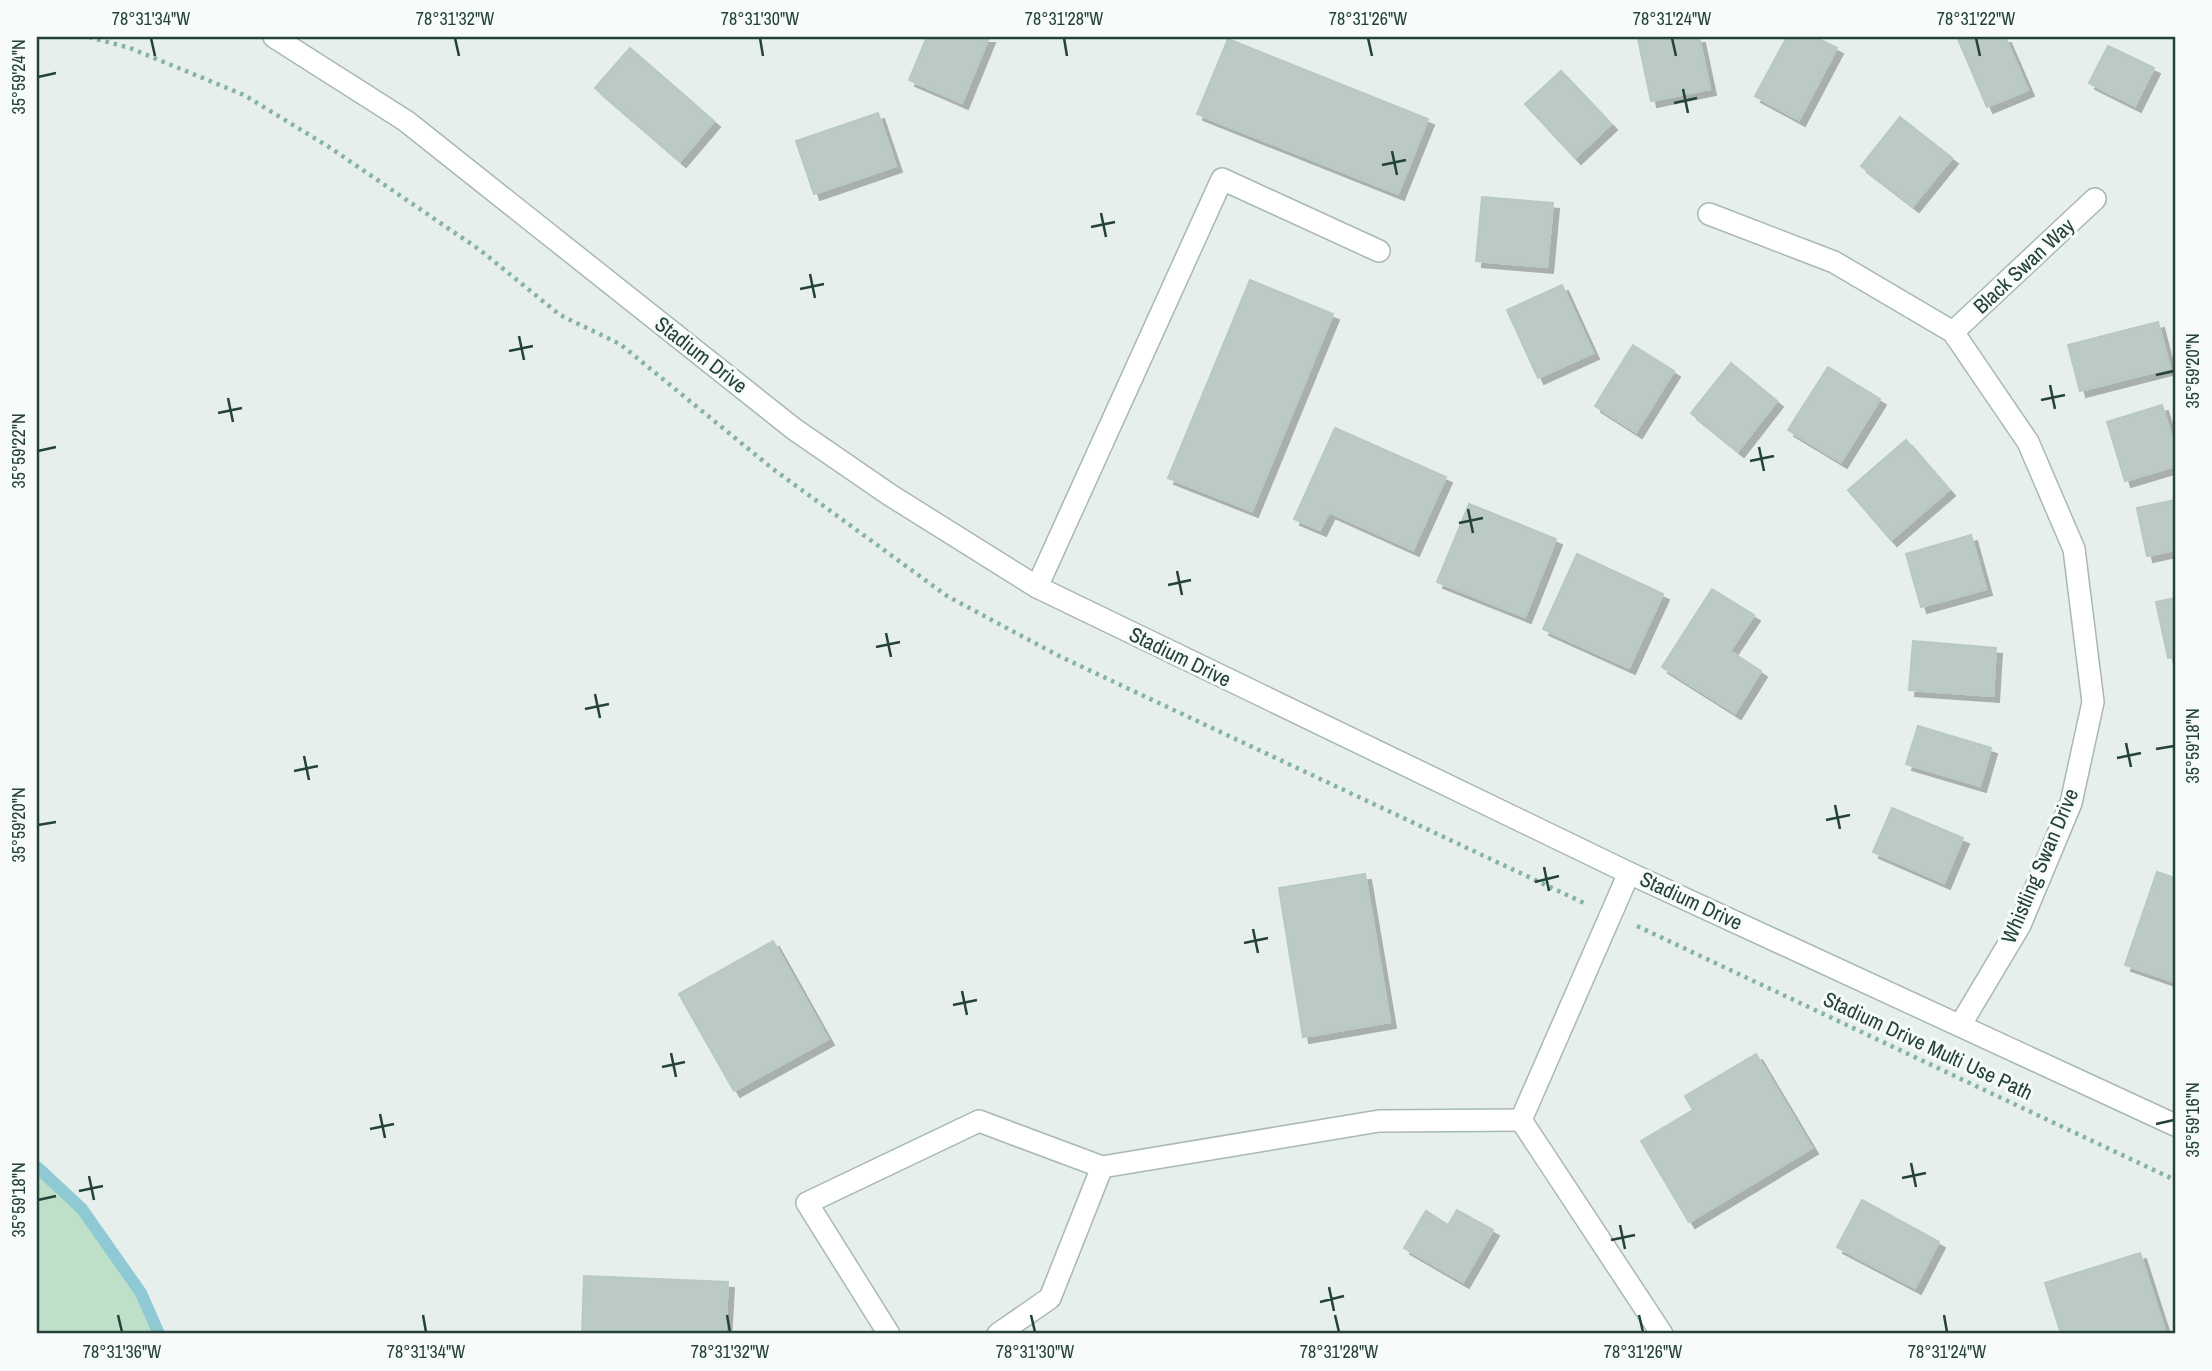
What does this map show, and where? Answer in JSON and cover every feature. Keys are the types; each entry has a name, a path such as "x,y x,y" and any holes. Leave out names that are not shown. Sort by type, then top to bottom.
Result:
{"street":[{"name":"Stadium Drive","path":"274,37 406,121 794,429 890,495 1037,587 1629,873 2175,1125"},
{"path":"1037,587 1222,179 1379,251"},
{"name":"Black Swan Way","path":"1953,332 2095,199"},
{"name":"Whistling Swan Drive","path":"1709,214 1834,261 1953,332 2028,442 2074,550 2093,702 2071,803 2020,925 1961,1024"},
{"path":"1521,1120 1629,873"},
{"path":"889,1334 807,1203 979,1121 1102,1167 1378,1121 1521,1120"},
{"path":"1521,1120 1661,1334"},
{"path":"998,1334 1050,1298 1102,1167"}],"path":[{"name":"Stadium Drive Multi Use Path","path":"1668,939 2175,1181"}],"green space":[{"path":"37,1167 82,1209 141,1293 159,1334 37,1334"}],"building":[{"path":"927,37 989,37 962,103 909,80"},
{"path":"1699,37 1710,89 1651,101 1638,39"},
{"path":"1787,37 1815,37 1837,48 1799,120 1755,96"},
{"path":"2005,37 2028,90 1987,107 1958,39"},
{"path":"1228,39 1428,119 1398,194 1197,114"},
{"path":"2108,46 2154,68 2135,106 2089,83"},
{"path":"630,48 714,121 680,161 595,88"},
{"path":"1561,71 1611,124 1575,158 1525,104"},
{"path":"878,113 896,166 814,194 796,141"},
{"path":"1900,117 1952,158 1913,206 1861,166"},
{"path":"1482,197 1553,203 1547,267 1476,261"},
{"path":"1250,280 1333,314 1252,511 1168,478"},
{"path":"1562,285 1593,353 1538,378 1507,310"},
{"path":"2158,322 2170,368 2080,391 2068,345"},
{"path":"1633,345 1674,371 1636,432 1595,406"},
{"path":"1731,363 1777,401 1738,451 1691,413"},
{"path":"1828,367 1880,399 1841,462 1788,430"},
{"path":"2162,405 2175,448 2175,466 2125,481 2107,422"},
{"path":"1335,428 1446,477 1413,550 1329,512 1320,530 1294,519"},
{"path":"1906,440 1949,490 1891,540 1848,490"},
{"path":"2175,500 2175,550 2147,556 2137,508"},
{"path":"1469,504 1556,539 1525,617 1437,582"},
{"path":"1971,535 1986,589 1921,607 1906,554"},
{"path":"1577,554 1663,594 1629,668 1543,629"},
{"path":"1712,589 1754,615 1730,651 1761,671 1735,713 1662,667"},
{"path":"2175,598 2175,657 2168,658 2156,602"},
{"path":"1913,641 1996,648 1993,696 1909,690"},
{"path":"1918,726 1991,748 1980,786 1906,764"},
{"path":"1892,808 1963,838 1944,883 1873,852"},
{"path":"2157,872 2175,878 2175,982 2125,965"},
{"path":"1365,874 1390,1022 1303,1037 1279,888"},
{"path":"773,941 828,1039 734,1091 679,994"},
{"path":"1756,1054 1812,1148 1689,1222 1641,1141 1693,1110 1685,1096"},
{"path":"1862,1200 1939,1242 1915,1288 1837,1247"},
{"path":"1457,1210 1493,1230 1463,1282 1404,1248 1426,1211 1448,1225"},
{"path":"2140,1253 2166,1334 2061,1334 2045,1283"},
{"path":"584,1276 728,1282 725,1334 582,1334"}],"waterway":[{"path":"37,1167 82,1209 141,1293 159,1334"}]}
